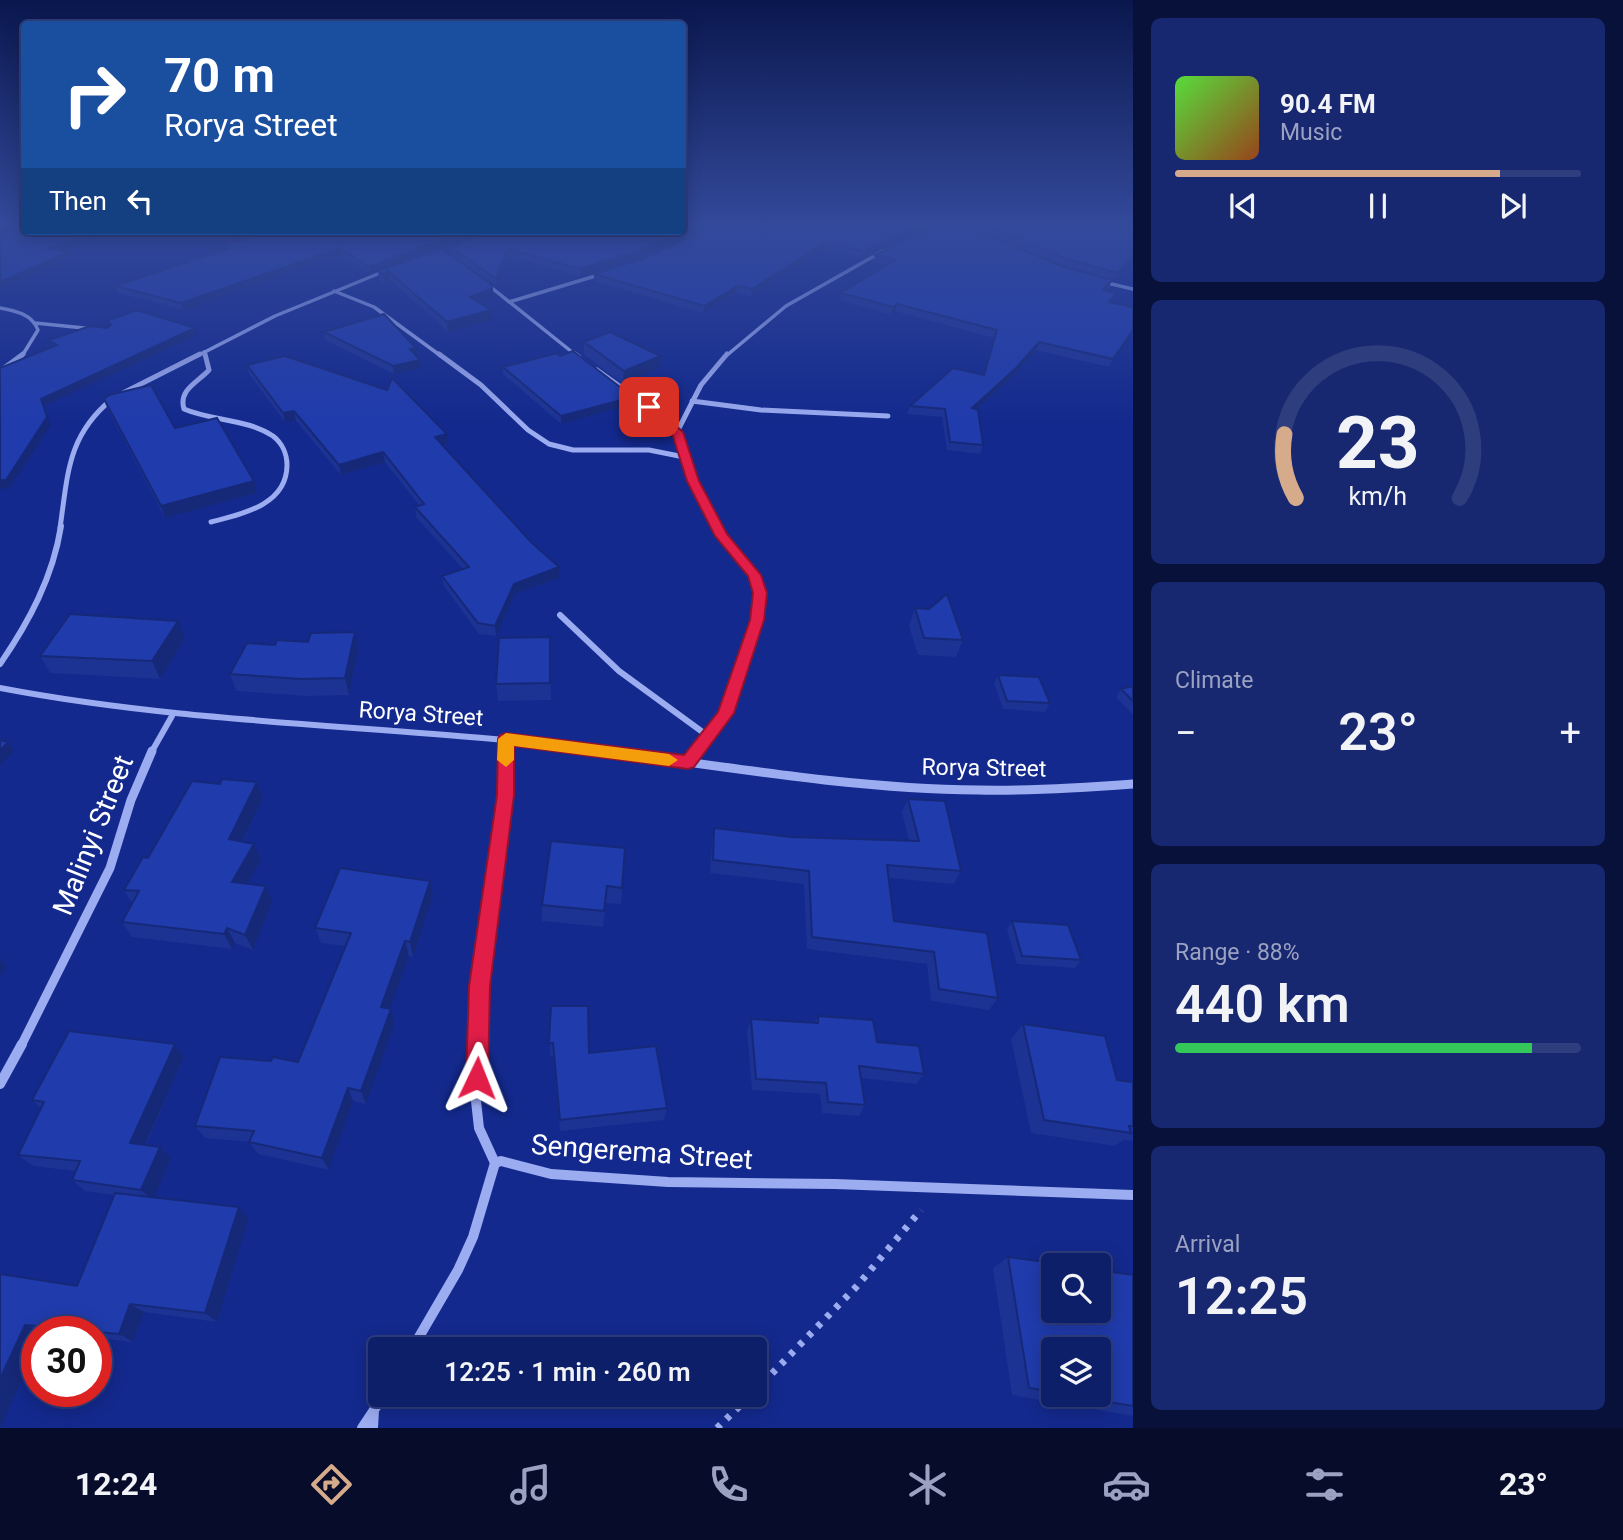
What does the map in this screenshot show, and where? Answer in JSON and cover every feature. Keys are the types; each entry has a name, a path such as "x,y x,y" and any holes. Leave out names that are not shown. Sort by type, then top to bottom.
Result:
{"street":[{"path":"0,664 17,641 53,562 60,536 70,453 86,422 114,397 334,290 374,307 396,322 481,385 528,430 549,444 573,450 649,450 684,457"},
{"path":"494,290 649,407 677,432 693,481 722,536 755,575 760,593 757,620 726,713 688,762"},
{"path":"509,302 549,290"},
{"path":"677,432 704,381 740,341 815,290"},
{"path":"0,308 17,312 35,323 102,330"},
{"path":"0,371 22,356 38,330 35,323"},
{"path":"204,352 209,370 184,393 181,400 184,409 215,419 239,422 274,437 283,446 287,460 287,478 270,502 211,522"},
{"path":"692,401 761,410 888,416"},
{"path":"560,615 618,671 708,736"},
{"name":"Rorya Street","path":"0,688 42,697 172,716 506,739 899,786 1011,790 1133,784"},
{"name":"Malinyi Street","path":"0,1084 110,868 131,800 151,752 172,716"},
{"path":"419,1337 458,1270 473,1237 495,1163 479,1128 477,1063 480,986 506,795 506,739"},
{"name":"Sengerema Street","path":"495,1163 501,1161 551,1174 668,1182 1133,1195"},
{"path":"362,1428 376,1407"},
{"path":"373,1428 374,1410"}],"path":[{"path":"767,1379 857,1286 939,1188"},
{"path":"717,1428 739,1407"}],"building":[{"path":"129,290 220,290 181,303"},
{"path":"410,290 489,290 470,297 491,310 447,322"},
{"path":"648,290 731,290 704,306"},
{"path":"846,290 1103,290 1116,293 1109,302 1133,307 1133,330 1113,359 1039,342 1016,368 972,408 978,410 983,445 950,442 945,409 910,406 953,368 984,375 997,330 897,304 893,307 841,293"},
{"path":"137,310 195,328 41,399 47,417 6,480 0,480 0,368 57,345 49,340 90,326 107,328 111,325 108,320"},
{"path":"384,314 416,348 410,349 420,360 393,366 324,332"},
{"path":"610,332 661,356 624,371 584,342"},
{"path":"573,351 633,397 561,416 503,367"},
{"path":"285,356 387,390 392,378 447,434 435,437 531,542 559,567 514,584 495,626 478,623 442,576 469,567 415,507 424,504 383,452 339,465 294,411 283,413 247,365"},
{"path":"151,385 175,428 217,418 254,481 161,506 104,399 109,395"},
{"path":"947,594 963,640 924,638 915,608 929,609"},
{"path":"70,614 178,621 152,661 40,656"},
{"path":"355,632 345,678 301,679 230,674 247,643 275,645 277,640 308,642 311,633"},
{"path":"550,637 550,683 496,684 499,638"},
{"path":"998,675 1039,677 1050,703 1007,701"},
{"path":"1133,686 1133,701 1121,689"},
{"path":"0,740 8,742 0,751"},
{"path":"222,779 257,782 229,839 254,844 232,882 266,886 245,935 227,928 224,934 122,922 139,891 124,890 143,857 148,858 192,781 220,784"},
{"path":"908,799 945,801 961,871 887,865 894,921 987,933 998,998 939,989 934,952 812,937 809,871 713,860 714,828 791,837 919,841"},
{"path":"551,841 625,848 622,888 607,886 604,911 542,905"},
{"path":"340,868 430,881 410,942 405,941 381,1007 391,1009 361,1091 348,1088 322,1158 249,1142 254,1131 195,1126 220,1057 271,1061 273,1057 298,1062 351,933 315,928"},
{"path":"1012,921 1068,925 1081,960 1022,956"},
{"path":"551,1006 588,1006 589,1053 656,1046 667,1108 560,1120 553,1043 549,1043"},
{"path":"818,1016 873,1020 877,1042 919,1046 924,1074 859,1066 865,1105 828,1102 826,1083 756,1079 751,1019 818,1023"},
{"path":"1023,1024 1105,1036 1117,1080 1133,1082 1133,1126 1129,1126 1131,1133 1044,1120"},
{"path":"69,1031 175,1044 130,1143 160,1147 141,1190 72,1180 80,1161 18,1155 44,1102 32,1100"},
{"path":"115,1193 239,1207 205,1313 130,1304 119,1334 112,1333 112,1316 21,1316 21,1334 0,1379 0,1274 77,1286"},
{"path":"1008,1257 1041,1261 1041,1323 1111,1323 1111,1272 1133,1275 1133,1406 1111,1402 1111,1337 1041,1337 1041,1390 1029,1388"}],"slow traffic":[{"path":"506,760 506,739 669,760"}],"route":[{"path":"477,1078 480,986 506,795 506,739 688,762 726,713 757,620 760,593 755,575 724,540 693,481 677,432 649,407"}]}
